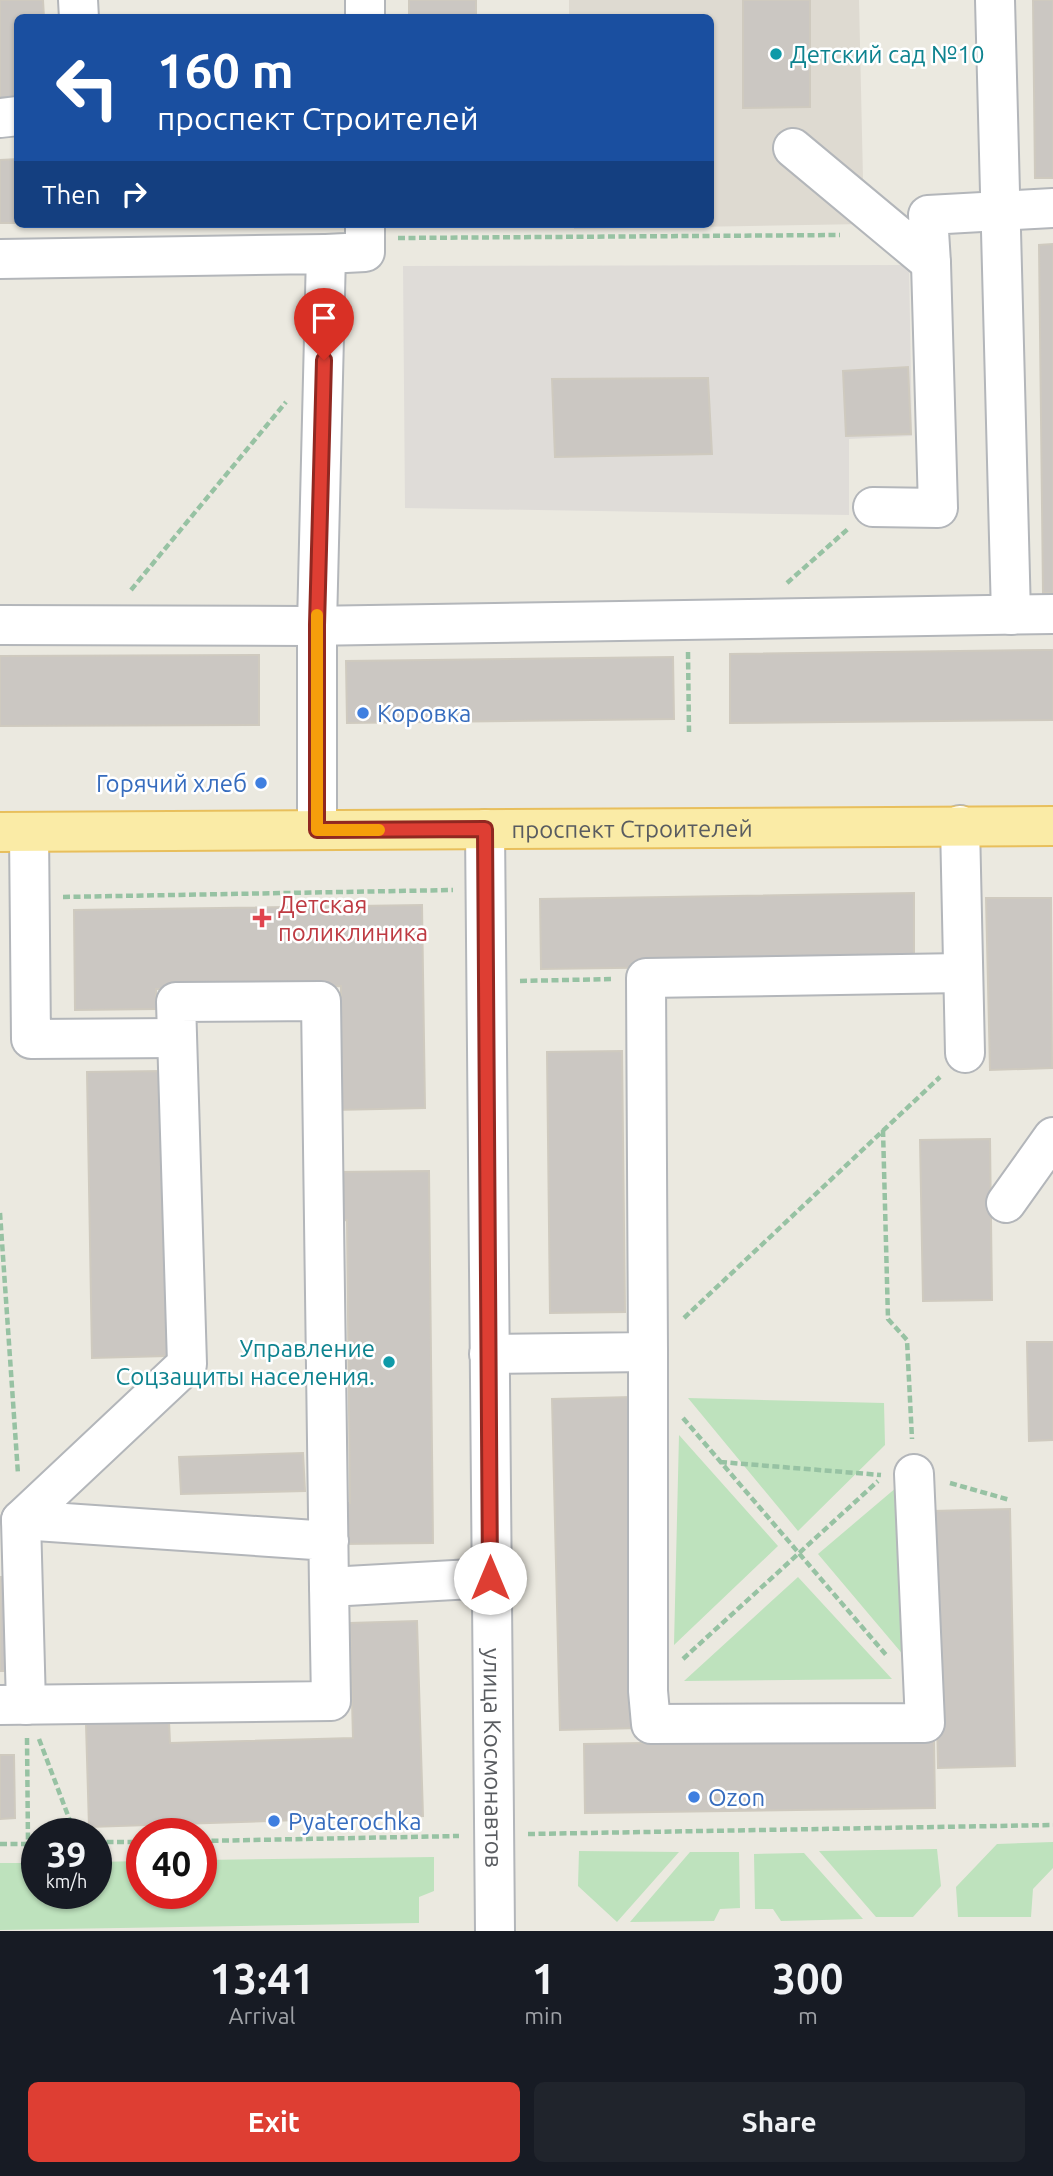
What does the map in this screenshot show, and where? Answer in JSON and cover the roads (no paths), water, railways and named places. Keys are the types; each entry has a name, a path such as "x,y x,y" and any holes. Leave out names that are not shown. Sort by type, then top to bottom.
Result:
{"main road":[{"name":"проспект Строителей","path":"15,832 1053,826"}],"street":[{"path":"995,0 1011,615"},
{"path":"793,148 930,263"},
{"path":"873,507 938,508 928,215 1053,208"},
{"path":"0,259 365,252 365,231"},
{"path":"317,830 317,625 326,254"},
{"path":"0,625 317,625 1053,614"},
{"path":"960,825 965,1053"},
{"name":"улица Космонавтов","path":"485,829 495,1931"},
{"path":"15,832 31,1040 177,1038"},
{"path":"914,1474 925,1723 650,1724 646,978 963,973"},
{"path":"321,1001 331,1701 13,1705 21,1520 187,1364 177,1038 176,1002 321,1001"},
{"path":"1006,1203 1053,1137"},
{"path":"489,1354 648,1365"},
{"path":"21,1520 328,1541"},
{"path":"329,1587 490,1578"}],"place":[{"name":"Детский сад №10","path":"776,54"},
{"name":"Коровка","path":"363,713"},
{"name":"Горячий хлеб","path":"261,783"},
{"name":"Детская поликлиника","path":"262,918"},
{"name":"Управление Соцзащиты населения.","path":"389,1362"},
{"name":"Ozon","path":"694,1797"},
{"name":"Pyaterochka","path":"274,1821"}]}
